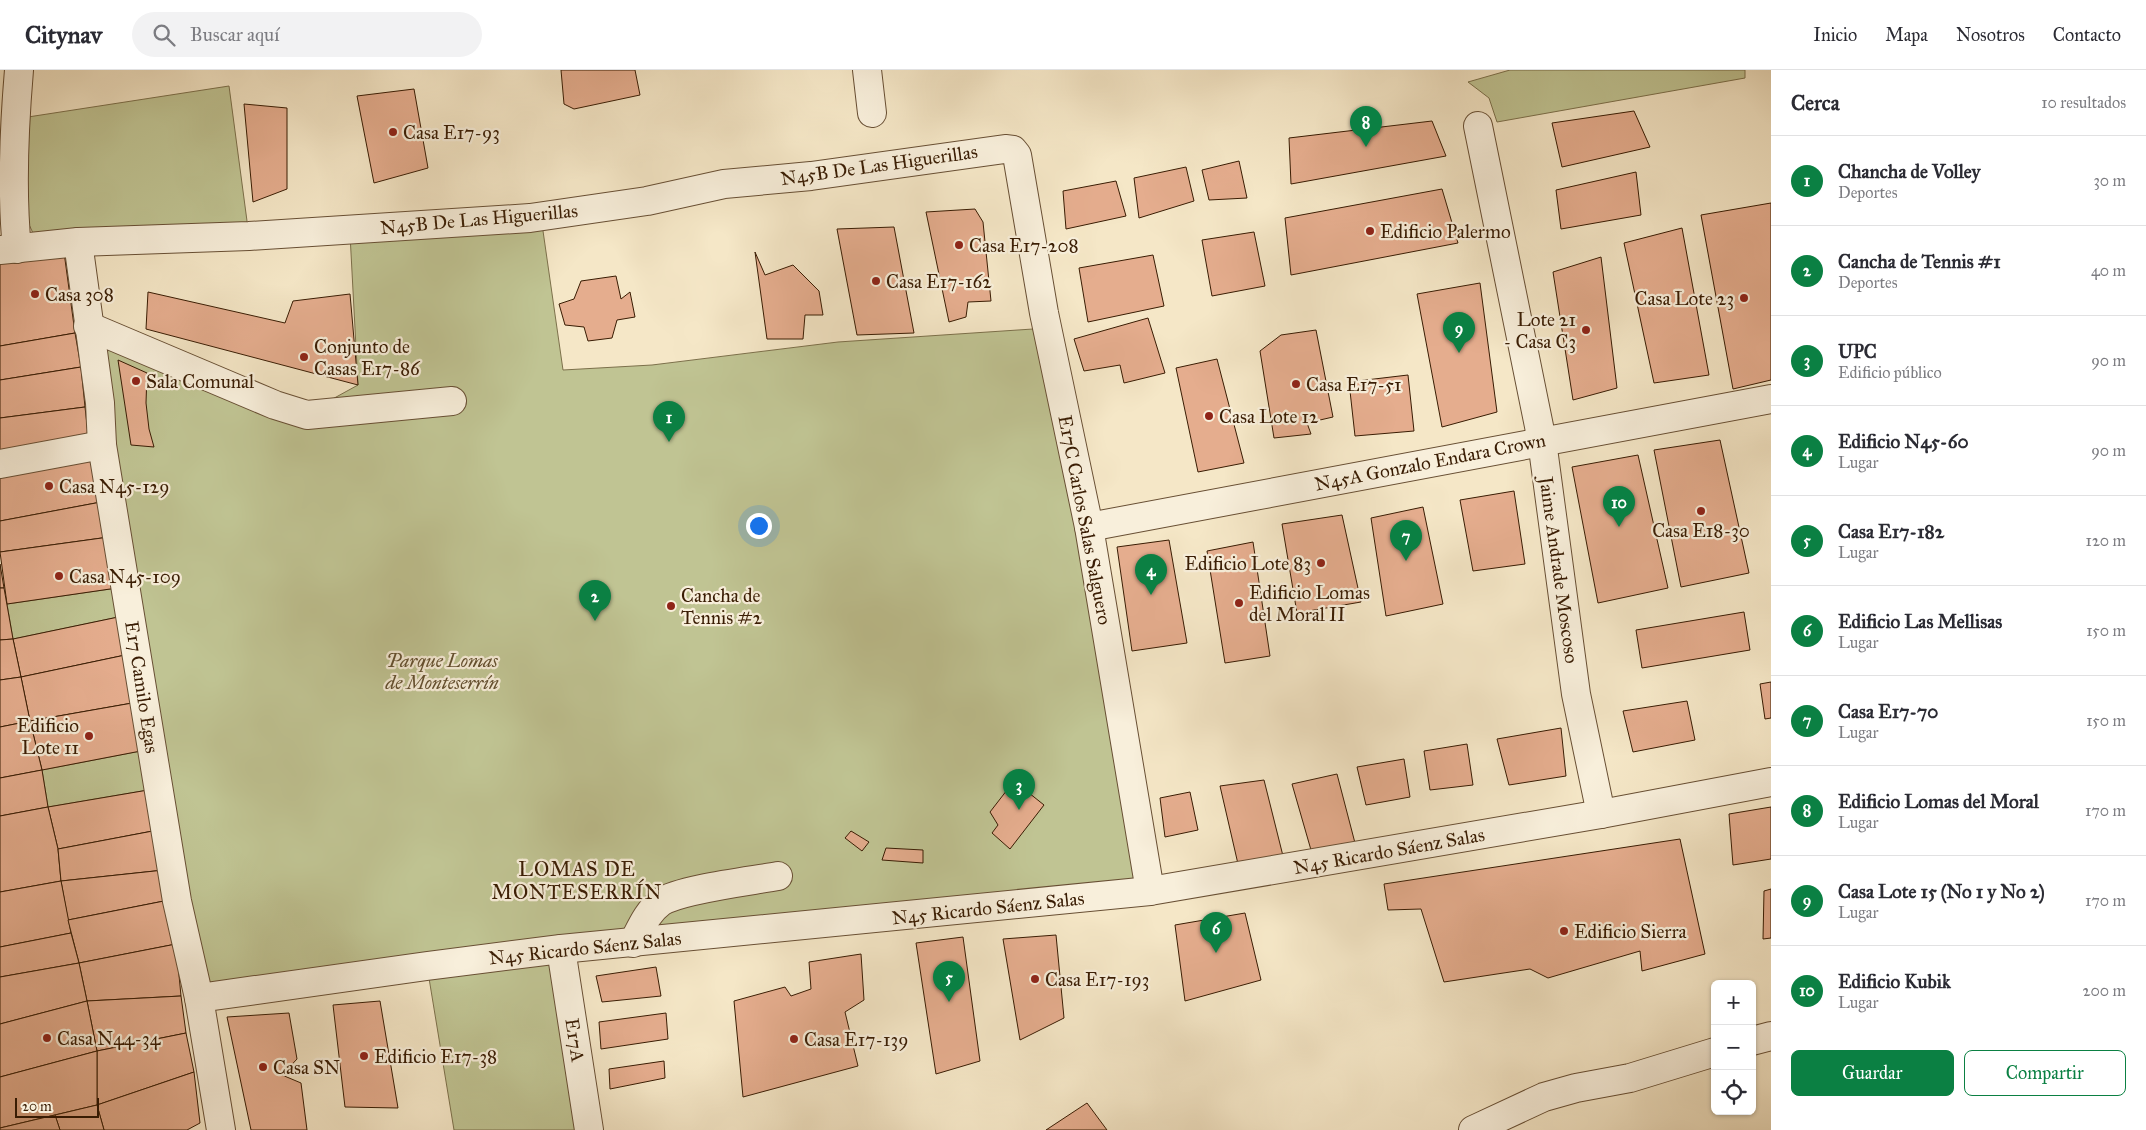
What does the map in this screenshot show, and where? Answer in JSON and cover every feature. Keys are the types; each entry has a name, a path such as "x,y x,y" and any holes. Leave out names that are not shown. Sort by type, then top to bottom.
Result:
{"street":[{"path":"8,249 14,222 15,120 18,70"},
{"path":"867,70 872,113"},
{"name":"Jaime Andrade Moscoso","path":"1478,126 1542,441 1576,694 1601,814"},
{"name":"N45B De Las Higuerillas","path":"8,249 78,242 249,236 530,218 647,201 724,184 811,176 1005,149 1013,150"},
{"name":"E17C Carlos Salas Salguero","path":"1013,150 1017,155 1044,314 1089,527 1150,892"},
{"name":"E17 Camilo Egas","path":"78,242 100,403 102,445 176,894 200,998 221,1130"},
{"path":"88,326 276,405 307,416 452,400"},
{"name":"N45A Gonzalo Endara Crown","path":"1089,527 1771,399"},
{"path":"0,464 102,445"},
{"name":"N45 Ricardo Sáenz Salas","path":"200,998 562,949 1150,892 1601,814 1771,782"},
{"path":"633,943 647,916 661,902 679,895 778,876"},
{"name":"E17A","path":"562,949 589,1130"},
{"path":"1756,1040 1771,1036"},
{"path":"1473,1130 1544,1097 1576,1088 1630,1078 1711,1053"}],"green space":[{"path":"1510,70 1745,70 1745,78 1497,122 1489,98 1468,82"},
{"path":"229,86 249,236 39,246 26,218 28,117"},
{"name":"Parque Lomas de Monteserrín","path":"541,217 563,370 652,365 838,342 1033,329 1118,707 1150,891 562,949 583,1130 454,1130 427,966 200,994 92,330 307,413 358,385 350,234"},
{"path":"117,588 123,616 13,639 7,604"},
{"path":"146,750 154,789 48,807 42,770"}],"building":[{"path":"561,70 635,70 640,95 574,109 564,104"},
{"name":"Casa E17-93","path":"414,89 428,168 374,183 357,96"},
{"path":"244,104 287,108 287,189 253,202"},
{"path":"1634,111 1650,147 1562,167 1552,123"},
{"path":"1432,121 1446,156 1291,184 1289,138"},
{"path":"1239,161 1247,198 1209,200 1202,170"},
{"path":"1186,167 1194,201 1139,218 1134,178"},
{"path":"1636,172 1641,215 1561,229 1556,190"},
{"path":"1116,181 1126,216 1066,229 1063,191"},
{"name":"Edificio Palermo","path":"1442,189 1458,243 1291,275 1285,218"},
{"name":"Casa Lote 23","path":"1771,203 1771,380 1733,389 1701,215"},
{"name":"Casa E17-208","path":"975,209 983,222 991,301 968,302 966,317 949,322 926,212"},
{"name":"Casa E17-162","path":"894,227 914,333 857,335 837,229"},
{"path":"1682,228 1709,375 1654,383 1624,243"},
{"path":"1254,232 1265,286 1212,296 1202,240"},
{"name":"Casa 308","path":"64,252 75,333 0,346 0,255"},
{"path":"755,252 765,275 793,265 819,291 823,315 805,315 803,339 767,339"},
{"path":"1153,255 1164,306 1088,322 1079,268"},
{"name":"Lote 21 - Casa C3","path":"1601,257 1617,388 1573,400 1553,272"},
{"path":"616,276 621,299 630,292 635,317 617,320 612,338 588,341 584,327 565,325 559,304 574,299 581,281"},
{"path":"1480,283 1497,412 1442,427 1417,294"},
{"name":"Conjunto de Casas E17-86","path":"148,292 285,323 293,301 350,294 358,385 146,329"},
{"path":"1148,318 1165,373 1124,383 1120,365 1084,371 1074,339"},
{"name":"Casa E17-51","path":"1316,330 1333,417 1307,423 1311,434 1274,438 1260,351 1281,335"},
{"path":"75,333 81,367 0,380 0,346"},
{"name":"Casa Lote 12","path":"1217,359 1244,463 1198,472 1176,368"},
{"path":"118,360 147,373 146,403 149,429 154,447 131,445"},
{"path":"81,367 85,407 0,418 0,380"},
{"path":"1408,375 1414,431 1355,436 1349,382"},
{"path":"85,407 89,443 0,458 0,418"},
{"name":"Casa E18-30","path":"1720,440 1749,573 1681,587 1654,450"},
{"name":"Casa N45-129","path":"90,452 101,502 0,521 0,470"},
{"path":"1638,455 1668,588 1598,603 1572,467"},
{"path":"1514,491 1525,564 1473,571 1460,500"},
{"path":"101,502 109,537 0,552 0,521"},
{"path":"1423,507 1443,604 1386,616 1371,518"},
{"name":"Edificio Lote 83","path":"1342,515 1361,602 1297,613 1282,524"},
{"name":"Casa N45-109","path":"109,537 117,588 7,604 0,552"},
{"path":"1169,540 1187,643 1132,651 1117,547"},
{"name":"Edificio Lomas del Moral II","path":"1253,542 1270,656 1225,663 1207,551"},
{"path":"0,564 4,588 0,588"},
{"path":"0,588 4,588 13,639 0,640"},
{"path":"1744,612 1750,650 1642,668 1636,630"},
{"path":"123,616 130,654 21,677 13,639"},
{"path":"13,639 21,677 0,680 0,640"},
{"path":"130,654 138,702 30,721 21,677"},
{"path":"21,677 30,721 0,727 0,680"},
{"path":"1771,682 1771,718 1765,719 1760,684"},
{"path":"1687,701 1695,740 1633,752 1623,711"},
{"name":"Edificio Lote 11","path":"138,702 146,750 42,770 30,721"},
{"path":"30,721 42,770 0,778 0,727"},
{"path":"1561,728 1566,776 1509,785 1497,739"},
{"path":"1467,744 1473,785 1430,790 1424,751"},
{"path":"1404,759 1410,797 1366,805 1357,767"},
{"path":"42,770 48,807 0,816 0,778"},
{"path":"1337,774 1355,843 1311,850 1292,784"},
{"path":"1264,780 1283,856 1238,864 1220,786"},
{"path":"1014,781 1044,805 1010,849 992,833 998,825 990,812"},
{"path":"154,789 158,830 58,849 48,807"},
{"path":"1190,792 1198,830 1165,837 1160,798"},
{"path":"48,807 58,849 61,881 0,892 0,816"},
{"path":"1771,807 1771,859 1733,865 1729,814"},
{"path":"158,830 164,870 61,881 58,849"},
{"path":"851,831 869,842 862,851 845,838"},
{"name":"Edificio Sierra","path":"1680,839 1705,954 1642,971 1640,951 1548,978 1530,969 1444,982 1421,909 1388,910 1384,884"},
{"path":"886,848 923,850 923,863 882,860"},
{"path":"164,870 169,900 68,920 61,881"},
{"path":"61,881 71,933 0,947 0,892"},
{"path":"1771,889 1771,938 1763,939 1764,891"},
{"path":"169,900 176,944 79,963 68,920"},
{"path":"1245,913 1261,980 1185,1001 1175,925"},
{"path":"71,933 79,963 0,977 0,947"},
{"name":"Casa E17-193","path":"1056,935 1064,1018 1020,1040 1003,939"},
{"path":"963,937 980,1061 936,1074 916,943"},
{"path":"176,944 181,996 87,1001 79,963"},
{"name":"Casa E17-139","path":"861,954 864,1000 845,1012 858,1066 743,1097 734,1001 785,987 791,996 811,989 809,962"},
{"path":"79,963 87,1001 0,1024 0,977"},
{"path":"656,967 661,996 602,1002 596,976"},
{"path":"181,996 186,1033 97,1051 87,1001"},
{"name":"Casa N44-34","path":"87,1001 97,1051 0,1077 0,1024"},
{"name":"Edificio E17-38","path":"380,1001 398,1108 345,1107 333,1005"},
{"name":"Casa SN","path":"289,1013 297,1059 282,1075 301,1083 307,1130 251,1130 227,1017"},
{"path":"666,1013 668,1039 601,1049 599,1022"},
{"path":"186,1033 194,1072 97,1105 97,1051"},
{"path":"97,1051 97,1105 0,1128 0,1077"},
{"path":"664,1061 665,1078 610,1089 609,1069"},
{"path":"194,1072 200,1123 187,1130 104,1130 97,1105"},
{"path":"1087,1103 1107,1130 1046,1130"},
{"path":"97,1105 104,1130 60,1130 55,1115"},
{"path":"55,1115 60,1130 0,1130 0,1128"}],"place":[{"name":"Casa E17-93","path":"393,132"},
{"name":"Edificio Lomas del Moral","path":"1366,147"},
{"name":"Edificio Palermo","path":"1370,231"},
{"name":"Casa E17-208","path":"959,245"},
{"name":"Casa E17-162","path":"876,281"},
{"name":"Casa 308","path":"35,294"},
{"name":"Casa Lote 23","path":"1744,298"},
{"name":"Lote 21 - Casa C3","path":"1586,330"},
{"name":"Casa Lote 15 (No 1 y No 2)","path":"1459,353"},
{"name":"Conjunto de Casas E17-86","path":"304,357"},
{"name":"Sala Comunal","path":"136,381"},
{"name":"Casa E17-51","path":"1296,384"},
{"name":"Casa Lote 12","path":"1209,416"},
{"name":"Chancha de Volley","path":"669,442"},
{"name":"Casa N45-129","path":"49,486"},
{"name":"Casa E18-30","path":"1701,511"},
{"name":"Edificio Kubik","path":"1619,527"},
{"name":"Casa E17-70","path":"1406,561"},
{"name":"Edificio Lote 83","path":"1321,563"},
{"name":"Casa N45-109","path":"59,576"},
{"name":"Edificio N45-60","path":"1151,595"},
{"name":"Edificio Lomas del Moral II","path":"1239,603"},
{"name":"Cancha de Tennis #2","path":"671,606"},
{"name":"Cancha de Tennis #1","path":"595,621"},
{"name":"Edificio Lote 11","path":"89,736"},
{"name":"UPC","path":"1019,810"},
{"name":"Edificio Sierra","path":"1564,931"},
{"name":"Edificio Las Mellisas","path":"1216,953"},
{"name":"Casa E17-193","path":"1035,979"},
{"name":"Casa E17-182","path":"949,1002"},
{"name":"Casa N44-34","path":"47,1038"},
{"name":"Casa E17-139","path":"794,1039"},
{"name":"Edificio E17-38","path":"364,1056"},
{"name":"Casa SN","path":"263,1067"}],"district":[{"name":"LOMAS DE MONTESERRÍN","path":"577,880"}]}
